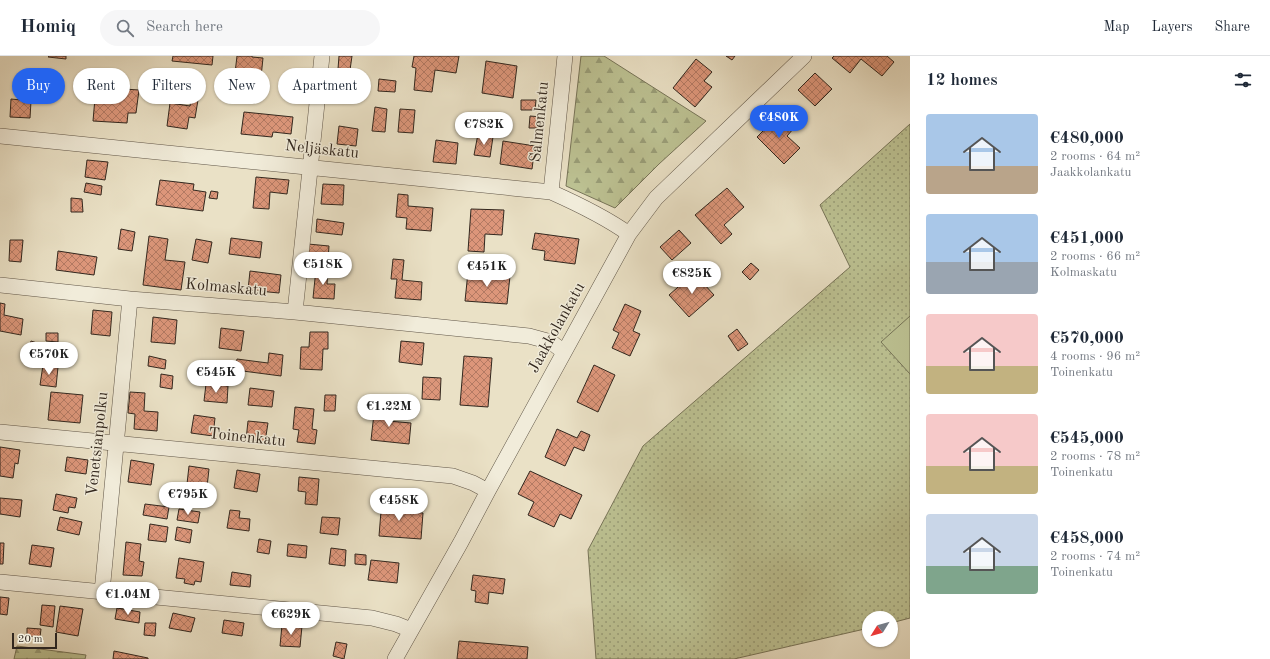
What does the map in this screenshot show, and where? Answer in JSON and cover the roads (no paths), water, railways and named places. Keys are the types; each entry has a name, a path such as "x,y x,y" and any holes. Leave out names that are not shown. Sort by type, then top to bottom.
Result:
{"street":[{"path":"295,312 322,56"},
{"name":"Salmenkatu","path":"551,192 565,56"},
{"name":"Jaakkolankatu","path":"396,659 629,234 656,198 804,56"},
{"name":"Neljäskatu","path":"0,136 551,192 588,209 615,224 629,234"},
{"name":"Kolmaskatu","path":"0,285 130,299 295,312 529,336 551,342 564,352"},
{"name":"Venetsianpolku","path":"102,592 130,299"},
{"name":"Toinenkatu","path":"0,432 453,476 474,483 488,491"},
{"path":"0,582 372,618 396,624 411,630"}]}
